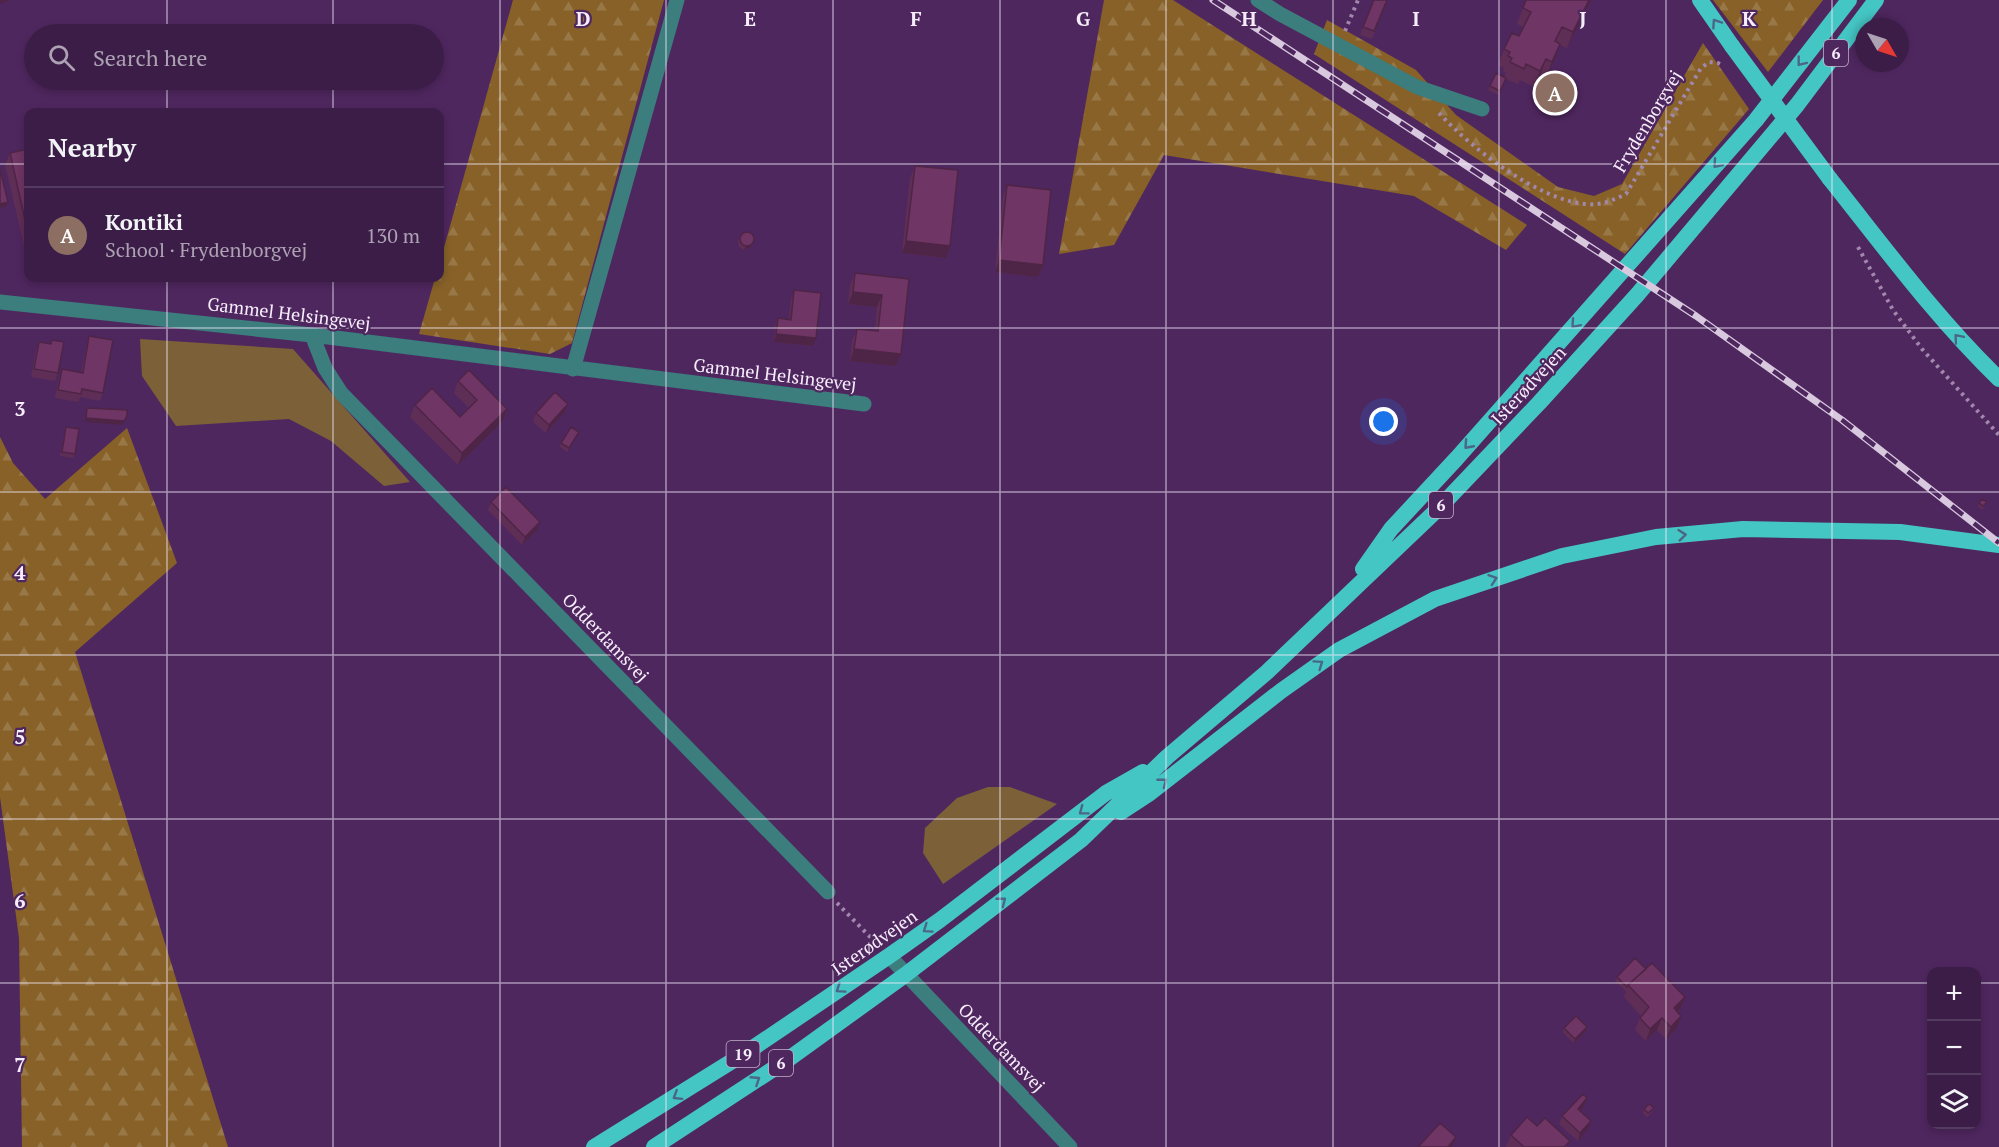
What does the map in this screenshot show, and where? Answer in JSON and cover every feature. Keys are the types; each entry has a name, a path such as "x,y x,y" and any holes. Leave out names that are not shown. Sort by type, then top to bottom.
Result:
{"highway":[{"path":"1700,0 1830,179 1950,329 1999,379"},
{"path":"1340,602 1391,530 1756,120 1849,0"},
{"name":"Isterødvejen","path":"654,1147 790,1058 905,975 1081,840 1167,757 1267,672 1439,508 1539,403 1642,289 1797,105 1876,0"},
{"path":"1081,840 1150,793 1281,690 1339,650 1435,599 1562,556 1656,537 1743,529 1900,532 1999,545"},
{"name":"Isterødvejen","path":"594,1147 750,1050 889,956 940,920 1106,793 1167,757"},
{"path":"578,1147 625,1129"}],"street":[{"path":"573,369 677,0"},
{"path":"1258,0 1417,87 1482,109"},
{"name":"Gammel Helsingevej","path":"0,302 312,335 864,404"},
{"name":"Odderdamsvej","path":"312,335 325,368 341,393 828,892"},
{"name":"Odderdamsvej","path":"889,956 1070,1147"}],"path":[{"path":"1339,46 1358,0"},
{"name":"Frydenborgvej","path":"1417,87 1467,141 1541,192 1561,199 1588,204 1609,203 1626,194 1701,68 1709,62 1725,67"},
{"path":"1854,240 1899,318 1922,349 1999,435"},
{"path":"828,892 889,956"}],"shaded area":[{"path":"140,339 293,349 410,482 384,486 331,441 289,419 176,426 142,376"},
{"path":"988,787 1010,787 1057,804 943,884 923,853 925,828 957,798"}],"green space":[{"path":"513,0 664,0 572,343 550,354 419,334 434,282 444,282 444,248"},
{"path":"1104,0 1173,0 1527,225 1506,250 1414,196 1164,155 1114,245 1059,254"},
{"path":"1713,0 1823,0 1768,72"},
{"path":"1327,20 1416,70 1456,115 1558,187 1594,196 1622,184 1703,43 1749,109 1625,254 1314,54"},
{"path":"127,428 177,563 75,652 228,1147 22,1147 19,938 0,797 0,437 13,463 45,499"}],"building":[{"path":"1374,0 1387,0 1374,31 1363,27"},
{"path":"1526,0 1589,0 1573,32 1562,27 1555,41 1560,44 1552,62 1546,59 1540,71 1526,64 1524,69 1510,62 1512,58 1508,56 1510,52 1504,49 1512,33 1519,36 1531,12 1523,8"},
{"path":"1496,73 1506,78 1500,91 1490,86"},
{"path":"24,150 24,215 10,153"},
{"path":"915,166 958,170 950,246 906,241"},
{"path":"0,169 8,202 0,204"},
{"path":"1007,185 1051,190 1043,265 999,260"},
{"path":"747,232 752,234 754,239 752,244 747,246 742,244 740,239 742,234"},
{"path":"855,273 909,279 901,354 854,349 857,329 878,331 882,295 853,292"},
{"path":"794,290 821,293 816,338 776,334 778,318 791,320"},
{"path":"89,336 113,340 103,393 82,389 81,394 58,390 62,369 83,373"},
{"path":"52,340 64,342 58,373 34,369 39,342 51,344"},
{"path":"469,370 507,409 462,453 415,405 432,388 460,417 477,400 458,381"},
{"path":"555,392 568,404 549,425 536,413"},
{"path":"87,408 127,410 127,416 124,421 86,418"},
{"path":"66,427 79,429 75,454 62,452"},
{"path":"571,427 579,432 569,448 561,443"},
{"path":"506,487 540,522 525,537 491,502"},
{"path":"1982,499 1987,502 1983,506 1979,503"},
{"path":"1635,958 1646,969 1627,987 1617,977"},
{"path":"1652,963 1685,997 1674,1008 1681,1016 1671,1027 1662,1018 1650,1029 1640,1018 1649,1007 1628,985"},
{"path":"1576,1016 1587,1027 1575,1039 1564,1028"},
{"path":"1583,1094 1587,1098 1578,1109 1591,1121 1580,1133 1562,1116"},
{"path":"1649,1104 1654,1108 1648,1113 1644,1109"},
{"path":"1527,1117 1537,1126 1545,1118 1570,1141 1564,1147 1524,1147 1511,1135"},
{"path":"1440,1123 1456,1137 1448,1147 1418,1147"}],"railway":[{"path":"1213,0 1696,316 1842,420 1999,543"}],"place":[{"name":"Kontiki","path":"1555,93"}]}
